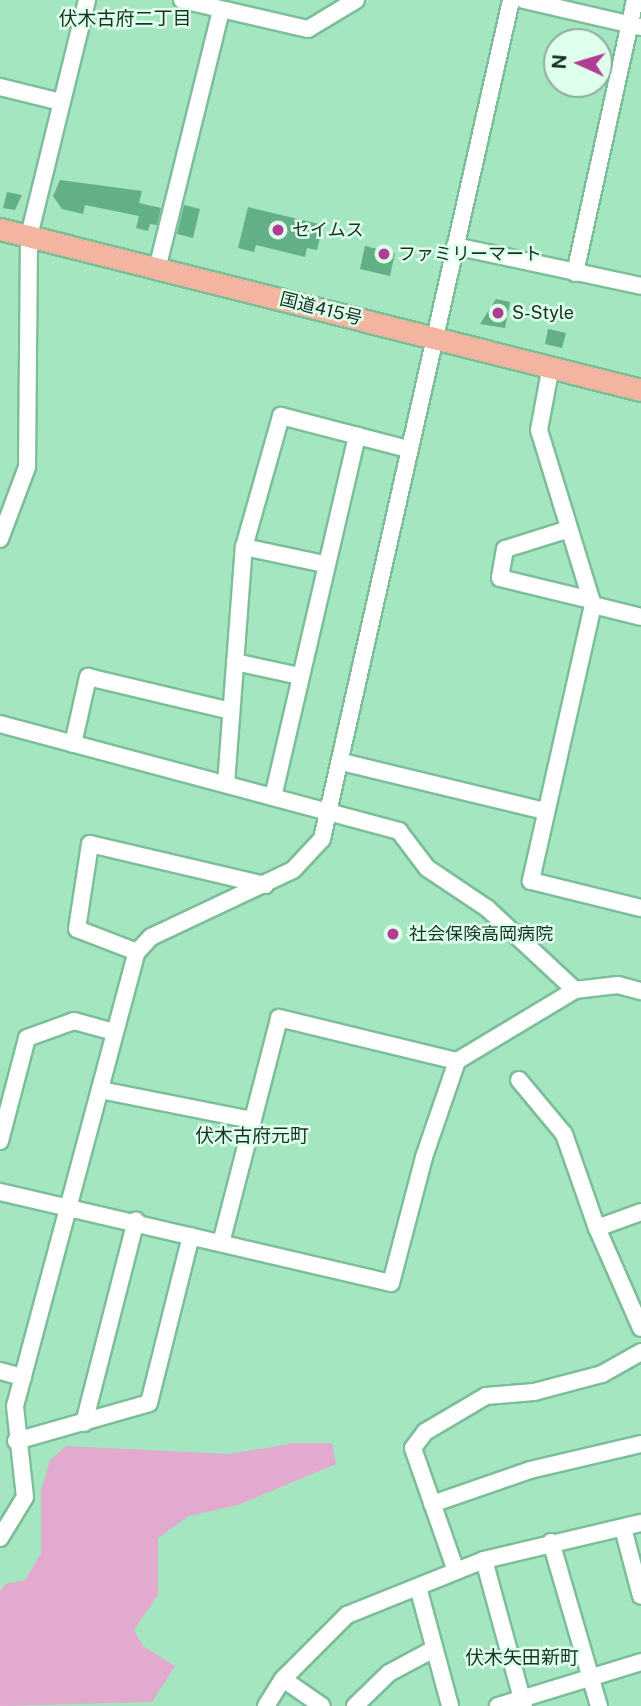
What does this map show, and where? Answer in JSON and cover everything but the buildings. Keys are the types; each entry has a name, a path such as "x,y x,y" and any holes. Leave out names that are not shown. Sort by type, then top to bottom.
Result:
{"highway":[{"name":"国道415号","path":"0,229 641,390"}],"street":[{"path":"0,539 3,523 27,467 29,236 87,0"},
{"path":"182,0 308,29 356,0"},
{"path":"0,1538 8,1519 25,1497 17,1444 15,1406 137,952 150,937 293,870 322,839 342,762 432,336 511,0"},
{"path":"524,0 635,26"},
{"path":"575,273 635,26 635,0"},
{"path":"157,269 220,10"},
{"path":"0,87 61,102"},
{"path":"455,246 641,286"},
{"path":"551,366 539,430 592,602 544,811 531,881 641,908"},
{"path":"226,784 244,547 281,416 408,449"},
{"path":"273,797 324,564 357,436"},
{"path":"569,529 506,549 500,578 641,617"},
{"path":"244,547 324,564"},
{"path":"235,662 300,676"},
{"path":"73,744 88,677 231,711"},
{"path":"0,724 399,831 427,868 488,909 575,990"},
{"path":"342,762 544,811"},
{"path":"137,952 77,929 90,844 265,885"},
{"path":"0,1192 136,1221 391,1283 424,1157 457,1061 575,990 618,985 641,991"},
{"path":"221,1243 279,1018 457,1061"},
{"path":"0,1141 27,1038 74,1021 114,1032"},
{"path":"519,1080 564,1134 597,1228 641,1328"},
{"path":"100,1090 252,1120"},
{"path":"597,1228 641,1212"},
{"path":"84,1423 136,1221"},
{"path":"0,1446 17,1444 149,1403 191,1236"},
{"path":"456,1571 413,1448 425,1432 486,1396 534,1392 602,1374 641,1352"},
{"path":"0,1371 23,1377"},
{"path":"432,1504 530,1470 641,1444"},
{"path":"267,1706 283,1679 347,1615 484,1560 551,1542 641,1523"},
{"path":"623,1528 641,1596"},
{"path":"551,1542 599,1706"},
{"path":"484,1560 523,1702"},
{"path":"418,1587 432,1650 450,1706"},
{"path":"355,1706 389,1673 432,1650"},
{"path":"498,1706 523,1702 590,1677 641,1662"},
{"path":"283,1679 322,1706"}],"shaded area":[{"path":"294,1443 332,1443 336,1464 238,1505 189,1516 158,1538 158,1595 134,1630 143,1646 175,1666 152,1702 0,1706 0,1592 5,1584 25,1580 41,1553 41,1490 50,1460 66,1446 230,1454"}],"place":[{"name":"セイムス","path":"278,230"},
{"name":"ファミリーマート","path":"384,254"},
{"name":"S-Style","path":"498,313"},
{"name":"社会保険高岡病院","path":"393,934"}],"district":[{"name":"伏木古府二丁目","path":"125,19"},
{"name":"伏木古府元町","path":"252,1136"},
{"name":"伏木矢田新町","path":"522,1658"}]}
